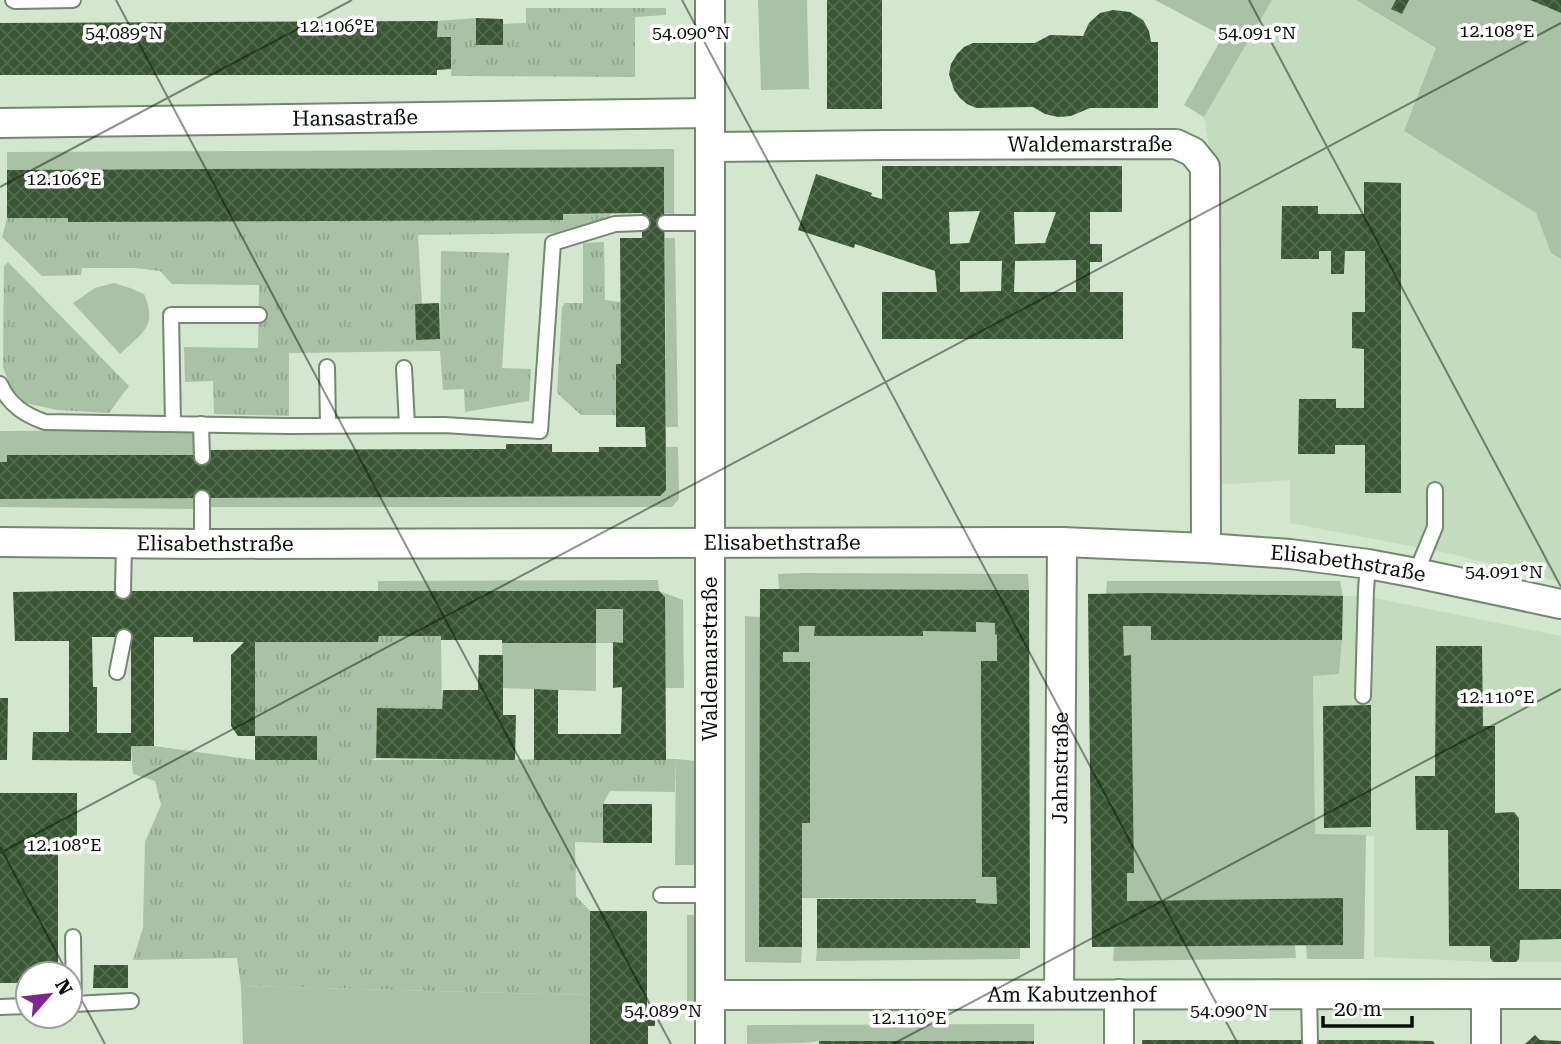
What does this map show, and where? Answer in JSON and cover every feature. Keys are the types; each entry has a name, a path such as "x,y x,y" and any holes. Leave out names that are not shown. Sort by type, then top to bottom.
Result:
{"street":[{"name":"Waldemarstraße","path":"710,0 710,1044"},
{"name":"Hansastraße","path":"0,123 710,113"},
{"name":"Waldemarstraße","path":"710,147 1176,144 1193,152 1205,167 1206,548"},
{"name":"Elisabethstraße","path":"0,542 1062,542 1290,554 1416,572 1561,604"},
{"name":"Jahnstraße","path":"1059,994 1062,542"},
{"path":"1119,994 1119,1044"},
{"path":"1486,994 1486,1044"},
{"name":"Am Kabutzenhof","path":"710,995 1561,994"}],"lane":[{"path":"13,0 74,0"},
{"path":"0,384 11,402 21,411 45,422 444,425 540,431 553,243 615,225 642,223"},
{"path":"664,223 710,223"},
{"path":"173,424 172,315 259,315"},
{"path":"327,367 328,425"},
{"path":"404,368 407,425"},
{"path":"201,424 202,457"},
{"path":"1416,572 1435,527 1435,490"},
{"path":"202,498 202,544"},
{"path":"124,544 124,591"},
{"path":"1363,696 1368,564"},
{"path":"117,672 124,637"},
{"path":"661,895 710,895"},
{"path":"73,937 73,960"},
{"path":"1309,995 1310,1041"},
{"path":"84,1003 131,1001"}],"shaded area":[{"path":"1272,0 1356,0 1436,48 1404,131 1537,213 1551,253 1561,259 1561,582 1452,554 1290,523 1290,480 1217,485 1213,171 1204,117"},
{"path":"1343,596 1365,596 1561,636 1561,962 1374,957 1374,836 1315,834 1313,675 1339,674"}],"green space":[{"path":"758,0 807,0 809,89 761,90"},
{"path":"1155,0 1272,0 1204,117 1184,105 1223,36"},
{"path":"1356,0 1530,0 1561,13 1561,259 1551,253 1536,213 1404,131 1436,48"},
{"path":"526,8 666,8 666,15 635,17 635,77 451,76 451,37 437,37 438,21 476,18 503,45 503,24 526,23"},
{"path":"674,149 674,214 665,213 664,167 7,170 7,152"},
{"path":"610,214 612,220 563,233 418,235 422,304 415,304 417,339 440,339 441,251 509,253 502,368 531,369 529,401 465,412 464,389 443,390 440,351 289,353 289,416 214,414 213,381 185,382 184,347 258,348 259,285 172,284 160,271 135,268 82,268 81,275 42,276 2,237 7,218"},
{"path":"665,238 675,238 678,427 666,427"},
{"path":"604,242 605,300 621,302 621,364 616,364 616,415 581,415 557,393 562,307 565,303 583,303 583,243"},
{"path":"8,262 129,386 109,413 57,410 25,403 11,388 3,367 4,266"},
{"path":"114,283 144,294 149,314 146,328 120,354 73,303 95,288"},
{"path":"194,430 194,455 7,455 7,462 0,462 0,431"},
{"path":"666,447 678,447 679,499 672,507 210,507 210,498 659,496 666,490"},
{"path":"0,498 194,498 194,509 0,507"},
{"path":"778,574 1028,574 1029,590 779,590"},
{"path":"658,580 659,591 683,600 684,688 665,688 665,597 658,591 378,591 378,581"},
{"path":"1107,581 1340,581 1343,596 1106,594"},
{"path":"596,609 623,609 623,643 596,643"},
{"path":"745,616 760,617 759,947 802,947 801,963 745,962"},
{"path":"976,622 995,623 997,635 997,661 981,715 982,876 996,877 997,904 976,903 975,899 802,898 802,823 810,822 810,663 783,662 783,652 799,652 799,626 815,626 815,636 923,636 923,631 975,632"},
{"path":"1123,626 1151,626 1151,640 1342,640 1339,674 1313,676 1315,834 1366,835 1364,959 1307,959 1306,945 1343,945 1343,898 1127,901 1127,873 1134,872 1131,656 1124,656"},
{"path":"379,636 441,636 442,709 377,708 376,758 370,760 676,759 675,792 610,791 603,804 603,843 575,842 576,896 590,911 590,995 241,986 237,958 133,960 143,928 145,842 161,805 155,781 133,774 131,746 154,746 255,760 317,760 316,736 255,736 255,642 378,642"},
{"path":"502,643 596,643 596,691 503,688"},
{"path":"676,759 696,761 695,865 675,865"},
{"path":"687,915 697,915 697,1011 687,1011"},
{"path":"1295,945 1296,958 1113,961 1114,947"},
{"path":"1020,947 1020,959 816,961 817,948"},
{"path":"241,986 590,995 590,1044 243,1044"},
{"path":"1034,1024 1034,1041 819,1041 747,1044 747,1025"}],"building":[{"path":"827,0 882,0 882,109 827,109"},
{"path":"1396,0 1409,0 1402,14 1391,9"},
{"path":"1530,0 1561,0 1561,13 1547,7"},
{"path":"1113,10 1130,12 1143,20 1151,42 1158,42 1158,108 1090,108 1071,116 1058,117 1033,107 976,108 967,104 954,90 949,74 951,64 964,47 973,43 1035,43 1050,35 1083,36 1089,23 1100,13"},
{"path":"476,18 503,19 503,45 476,45"},
{"path":"438,21 437,37 451,37 451,69 437,70 437,75 0,75 0,23"},
{"path":"882,166 1122,166 1122,212 1090,212 1090,244 1102,244 1102,262 1090,262 1090,292 1123,292 1123,339 882,339 882,292 937,292 935,271 855,244 854,248 798,230 816,174 882,199","holes":["980,211 969,243 950,244 949,212","1014,212 1056,212 1045,243 1015,244","1076,260 1076,292 1014,292 1015,261","960,261 1002,261 1001,291 960,292"]},
{"path":"664,167 666,490 660,496 0,499 0,462 7,462 7,455 209,457 209,450 506,449 506,444 552,444 552,452 599,452 599,447 646,447 645,427 616,427 616,364 621,364 620,238 642,238 642,213 563,214 563,220 68,222 68,218 7,218 7,170"},
{"path":"1364,182 1401,183 1401,493 1365,493 1365,445 1335,445 1335,454 1298,454 1299,399 1336,399 1336,408 1364,408 1364,349 1352,348 1352,312 1365,312 1365,251 1345,251 1344,274 1331,274 1331,251 1319,251 1319,259 1281,259 1282,206 1318,206 1318,214 1364,214"},
{"path":"439,303 440,339 416,340 415,304"},
{"path":"760,589 1029,590 1030,948 817,948 817,899 976,899 976,903 997,904 996,877 982,877 981,661 997,661 997,635 995,623 976,622 976,632 923,631 923,636 814,636 815,626 799,626 799,652 783,652 783,662 810,662 810,823 802,823 802,947 759,947"},
{"path":"659,591 665,597 666,760 534,760 534,689 558,690 558,734 621,734 622,687 613,688 613,642 623,643 623,609 596,609 596,643 502,643 502,640 441,640 441,636 379,636 378,642 255,642 255,736 238,736 231,726 231,655 244,642 193,642 193,637 154,637 154,746 131,746 131,761 32,760 33,732 69,732 69,641 15,641 13,592","holes":["92,637 131,637 131,733 97,733 97,687 93,687"]},
{"path":"1088,594 1343,596 1342,640 1151,640 1151,626 1123,626 1124,656 1131,655 1134,873 1127,873 1127,901 1343,898 1343,945 1092,947"},
{"path":"1436,646 1482,646 1483,726 1495,726 1495,813 1514,812 1519,818 1519,889 1561,889 1561,939 1520,940 1519,959 1516,962 1493,962 1490,958 1490,946 1449,946 1448,830 1416,830 1415,776 1435,776"},
{"path":"479,655 503,655 503,715 516,715 515,760 376,758 377,708 442,709 443,690 478,690"},
{"path":"0,698 8,698 7,760 0,760"},
{"path":"1371,705 1371,827 1324,828 1323,706"},
{"path":"255,736 317,736 317,760 255,760"},
{"path":"0,793 77,793 77,852 58,852 58,960 14,960 14,983 0,983"},
{"path":"603,804 652,804 652,843 603,843"},
{"path":"590,911 647,911 647,1008 655,1007 655,1026 648,1026 648,1044 590,1044"},
{"path":"94,965 128,965 128,988 93,988"},
{"path":"1535,1035 1540,1040 1561,1041 1561,1044 1525,1044"},
{"path":"1142,1040 1384,1040 1433,1041 1435,1044 1142,1044"},
{"path":"819,1041 1034,1041 1034,1044 819,1044"}]}
